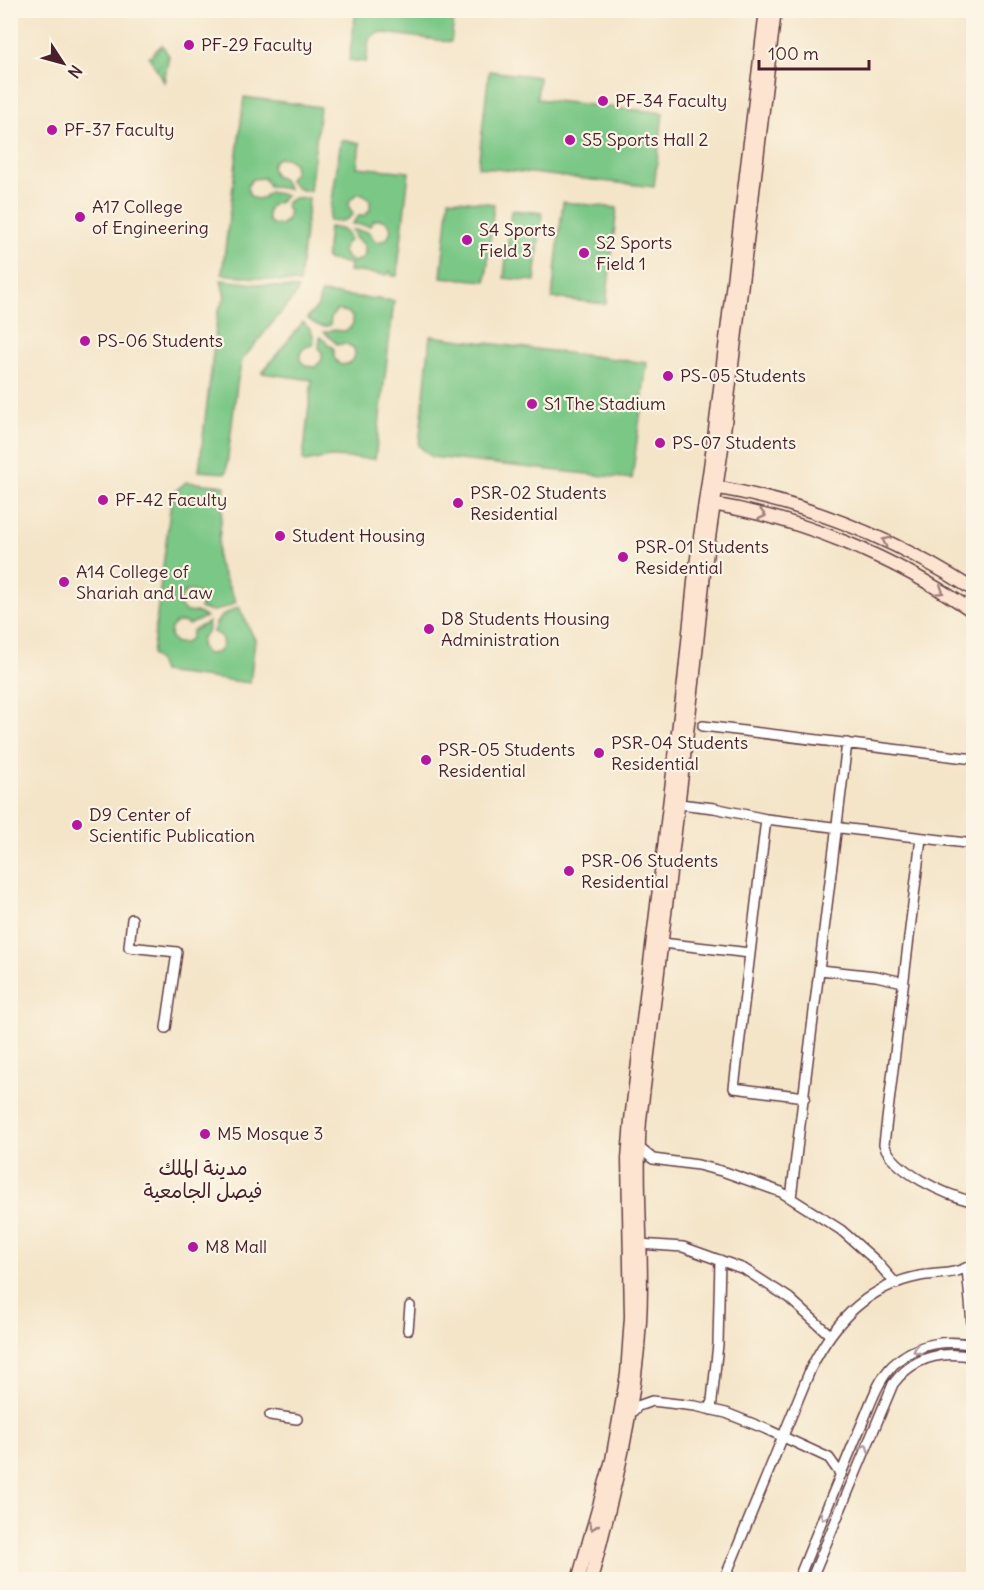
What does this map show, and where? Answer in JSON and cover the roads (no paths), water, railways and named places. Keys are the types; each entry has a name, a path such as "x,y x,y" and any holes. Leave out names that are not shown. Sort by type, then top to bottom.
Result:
{"main road":[{"path":"711,487 766,10"},
{"path":"578,1580 612,1460 627,1374 631,1317 628,1159 630,1129 711,487 775,10"},
{"path":"711,487 779,501 862,530 923,559 974,590"},
{"path":"709,503 774,518 855,546 914,575 974,612"},
{"path":"591,1580 621,1462 634,1387 640,1317 638,1147 679,804 709,503"}],"street":[{"path":"704,726 974,759"},
{"path":"791,1198 848,744"},
{"path":"679,804 714,807 766,819 974,844"},
{"path":"766,819 734,1088 805,1096"},
{"path":"921,838 884,1144 890,1155 914,1175 941,1191 974,1202"},
{"path":"132,919 129,946 177,952 166,1028"},
{"path":"662,944 750,953"},
{"path":"820,970 876,976 903,982"},
{"path":"638,1147 653,1159 698,1165 725,1172 791,1198 841,1230 876,1260 896,1284"},
{"path":"638,1173 653,1159"},
{"path":"639,1244 683,1247 744,1269 783,1294 830,1335"},
{"path":"711,1410 718,1344 720,1260"},
{"path":"724,1580 811,1368 839,1322 859,1304 896,1284 918,1276 949,1273 970,1265 973,1345 954,1342 932,1344 910,1352 892,1366 877,1389 798,1580"},
{"path":"408,1330 410,1306"},
{"path":"811,1580 893,1384 909,1368 925,1359 945,1354 974,1357"},
{"path":"634,1387 652,1401"},
{"path":"630,1413 638,1406 652,1401 726,1413 829,1458 841,1475"},
{"path":"270,1415 297,1419"},
{"path":"829,1458 850,1454"}],"place":[{"name":"PF-29 Faculty","path":"189,45"},
{"name":"PF-34 Faculty","path":"603,101"},
{"name":"PF-37 Faculty","path":"52,130"},
{"name":"S5 Sports Hall 2","path":"570,140"},
{"name":"A17 College of Engineering","path":"80,217"},
{"name":"S4 Sports Field 3","path":"467,240"},
{"name":"S2 Sports Field 1","path":"584,253"},
{"name":"PS-06 Students","path":"85,341"},
{"name":"PS-05 Students","path":"668,376"},
{"name":"S1 The Stadium","path":"532,404"},
{"name":"PS-07 Students","path":"660,443"},
{"name":"PF-42 Faculty","path":"103,500"},
{"name":"PSR-02 Students Residential","path":"458,503"},
{"name":"Student Housing","path":"280,536"},
{"name":"PSR-01 Students Residential","path":"623,557"},
{"name":"A14 College of Shariah and Law","path":"64,582"},
{"name":"D8 Students Housing Administration","path":"429,629"},
{"name":"PSR-04 Students Residential","path":"599,753"},
{"name":"PSR-05 Students Residential","path":"426,760"},
{"name":"D9 Center of Scientific Publication","path":"77,825"},
{"name":"PSR-06 Students Residential","path":"569,871"},
{"name":"M5 Mosque 3","path":"205,1134"},
{"name":"M8 Mall","path":"193,1247"}],"district":[{"name":"مدينة الملك فيصل الجامعية","path":"203,1180"}]}
